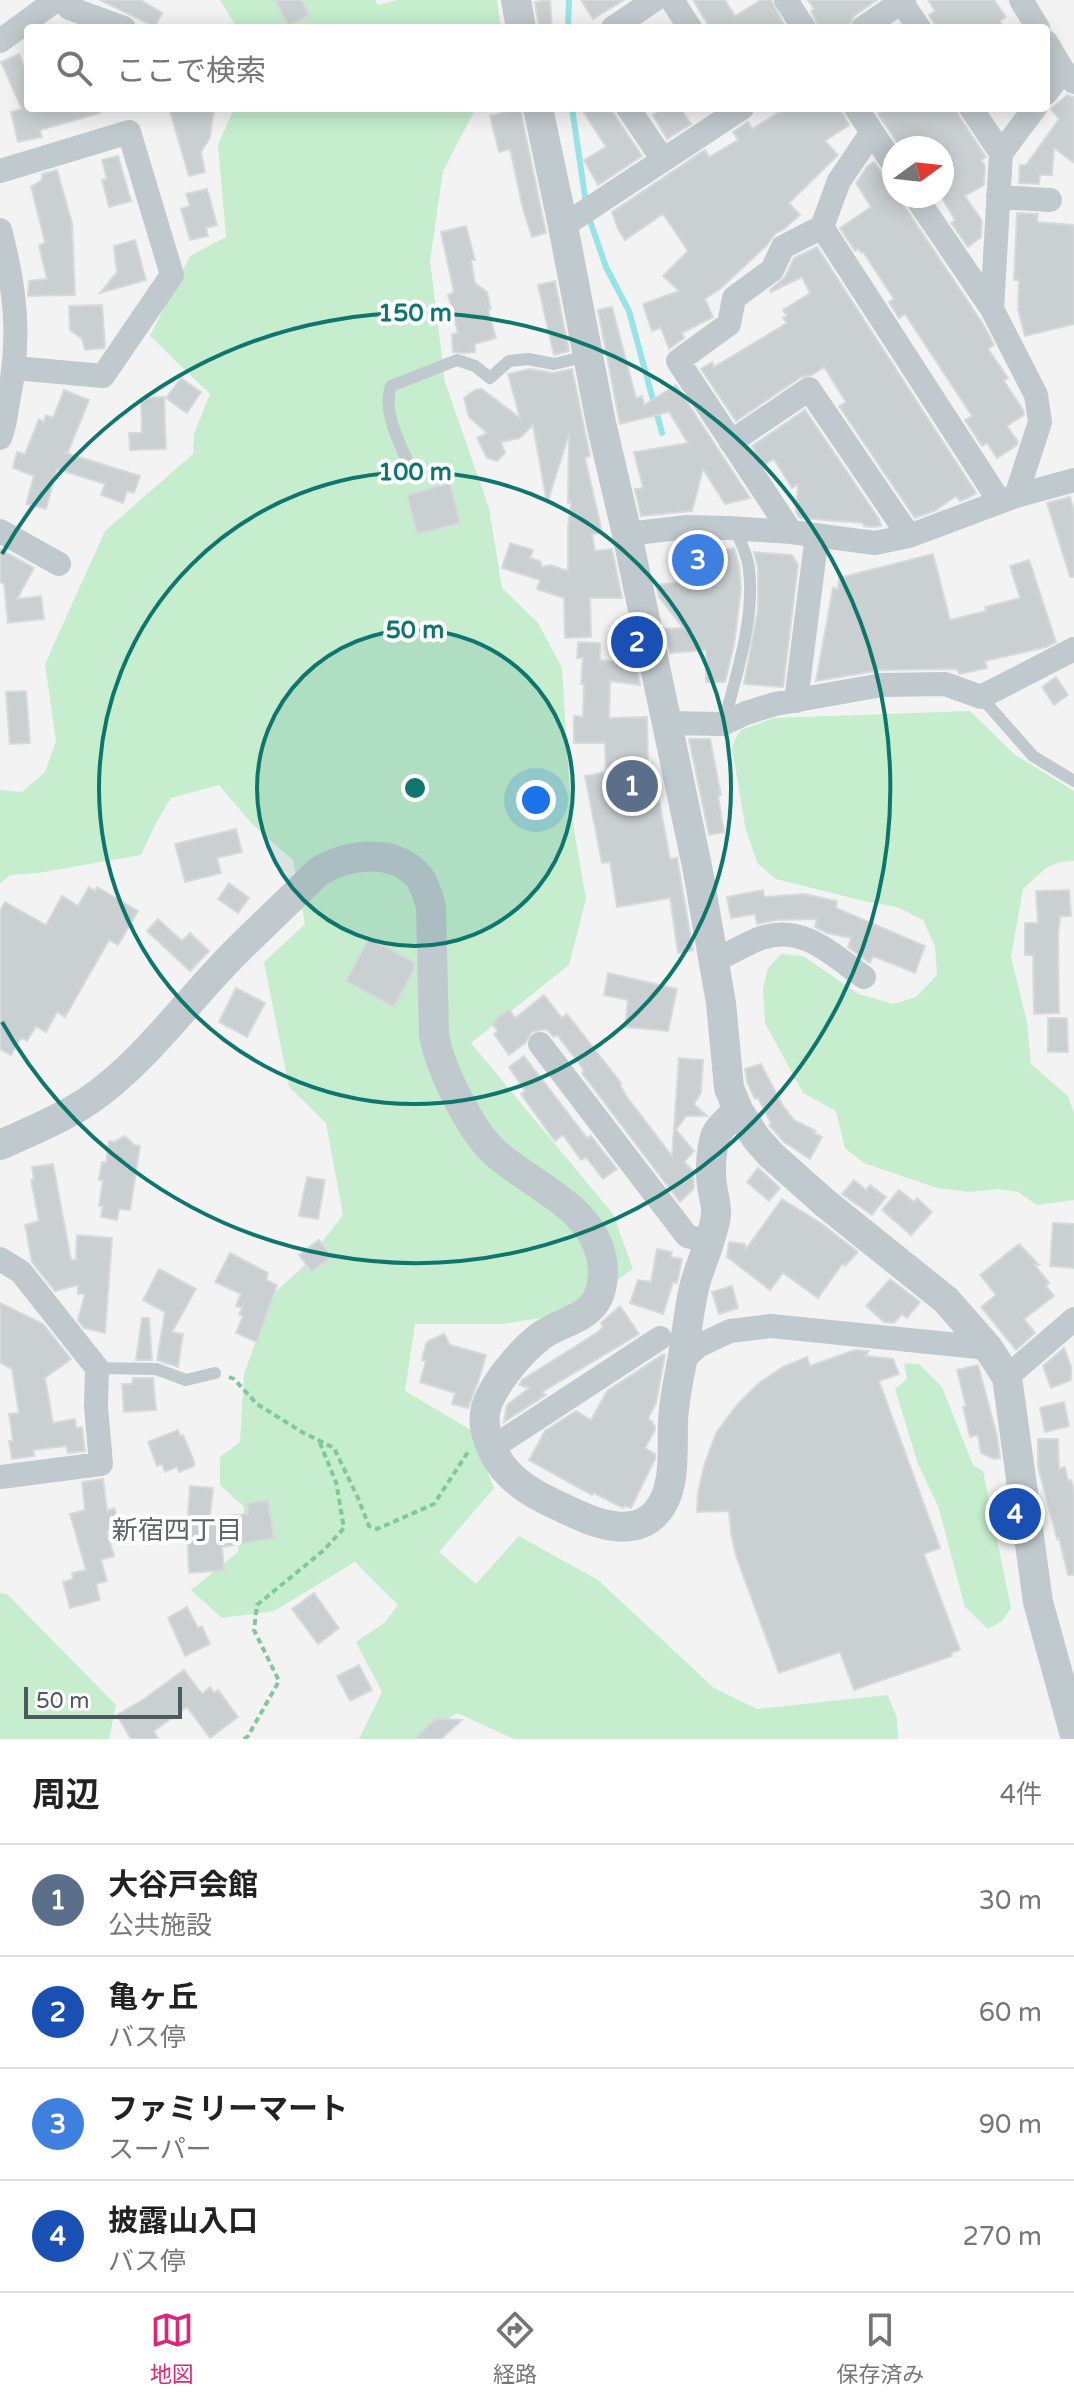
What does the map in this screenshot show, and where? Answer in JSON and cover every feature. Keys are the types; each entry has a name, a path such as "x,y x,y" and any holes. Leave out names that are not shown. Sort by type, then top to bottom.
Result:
{"street":[{"path":"0,41 56,0"},
{"path":"64,0 69,8 113,24"},
{"path":"516,0 520,24"},
{"path":"619,24 654,0"},
{"path":"672,0 687,24"},
{"path":"786,0 801,24"},
{"path":"1021,0 1036,24"},
{"path":"869,24 902,1 916,24"},
{"path":"1050,48 1069,76 1050,90"},
{"path":"539,112 587,356 685,809 721,1003 729,1088 738,1110 771,1155 825,1203 946,1300 988,1348 1007,1377 1035,1589 1074,1732"},
{"path":"631,112 663,160"},
{"path":"563,226 736,112"},
{"path":"859,112 882,147"},
{"path":"974,112 1001,153"},
{"path":"992,309 1001,153 1032,112"},
{"path":"0,171 129,132 172,275 103,376 15,368"},
{"path":"791,532 678,361 729,324 734,298 772,270 783,247 822,227 839,181 872,132"},
{"path":"998,197 1050,200"},
{"path":"923,208 992,309 1036,395 1040,422 1008,499"},
{"path":"822,227 1008,499"},
{"path":"0,230 10,265 16,314 15,368 0,438"},
{"path":"731,442 809,389 909,536"},
{"path":"627,534 687,527 735,528 875,543 909,536 1008,499 1074,480"},
{"path":"0,531 59,564"},
{"path":"796,701 817,535"},
{"path":"666,723 723,724 775,704 882,685 945,684 981,697 1074,649"},
{"path":"3,1149 86,1103 113,1082 140,1057 226,962 318,872 333,863 369,856 403,866 418,876 431,907 434,1035 437,1054 448,1078 487,1145 530,1181 565,1203 587,1224 598,1242 603,1264 597,1300 586,1312 543,1334 522,1352 510,1369 486,1408 490,1442 508,1474 522,1486 585,1518 617,1527 634,1525 653,1517 665,1500 671,1476 674,1402 695,1286 716,1214 711,1176 715,1135 738,1110"},
{"path":"714,961 759,939 792,934 810,940 864,977"},
{"path":"540,1044 687,1236 708,1242"},
{"path":"0,1259 21,1272 97,1368 96,1407 101,1464 0,1477"},
{"path":"1007,1377 1074,1319"},
{"path":"682,1361 698,1346 730,1331 771,1326 988,1348"},
{"path":"490,1442 660,1338"}],"lane":[{"path":"413,474 388,410 387,396 391,386 457,360 475,366 490,378 509,361 528,359 554,364 587,356"},
{"path":"723,724 750,605 749,568 735,528"},
{"path":"981,697 1033,756 1074,781"},
{"path":"97,1368 156,1369 186,1380 215,1373"}],"path":[{"path":"215,1373 234,1379 257,1404 334,1448 369,1526 377,1529 434,1504 468,1451 490,1442"},
{"path":"244,1739 279,1681 254,1630 257,1605 324,1550 344,1528 336,1482 319,1440"}],"green space":[{"path":"220,0 375,0 378,5 398,0 497,0 500,24 235,24"},
{"path":"232,112 474,112 443,171 430,261 445,382 489,508 502,588 538,623 562,668 571,812 586,899 569,965 471,1043 613,1214 633,1269 568,1314 502,1324 415,1324 405,1391 471,1430 494,1488 439,1552 476,1584 519,1536 598,1580 714,1688 757,1709 888,1695 897,1718 898,1739 514,1739 457,1713 420,1739 359,1739 382,1692 356,1642 384,1623 398,1605 355,1562 274,1611 222,1618 191,1590 238,1552 244,1507 220,1485 220,1457 240,1442 244,1374 273,1294 302,1268 343,1215 326,1123 289,1087 264,962 305,924 293,860 252,824 219,785 171,798 141,855 10,875 0,884 0,790 22,792 45,772 56,741 45,664 105,531 193,454 194,434 210,394 150,336 190,256 226,237 218,145"},
{"path":"970,711 1014,754 1074,791 1074,861 1060,862 1046,868 1023,889 1011,957 1027,1022 1031,1064 1068,1096 1074,1113 1074,1200 1037,1205 1018,1192 998,1189 969,1192 937,1188 864,1163 845,1148 836,1111 803,1093 765,1023 763,988 768,968 781,954 803,956 859,994 893,1004 916,997 937,975 935,946 923,920 897,907 776,879 758,864 746,831 732,748 735,739 741,730 774,718"},
{"path":"904,1363 919,1364 942,1387 973,1465 983,1471 1011,1608 1002,1621 988,1629 965,1607 938,1506 918,1464 895,1389 907,1379"},
{"path":"0,1593 7,1594 116,1705 109,1739 0,1739"}],"building":[{"path":"100,0 141,0 162,13 156,24 149,24"},
{"path":"275,0 301,0 309,15 288,24"},
{"path":"550,0 552,24 538,24 535,2"},
{"path":"581,0 624,0 593,19"},
{"path":"693,0 725,0 735,16 761,0 771,0 784,24 708,24"},
{"path":"808,0 877,0 854,16 850,24 817,24 811,11 814,9"},
{"path":"928,0 994,0 1006,17 1000,21 1002,24 935,24 929,15 935,11"},
{"path":"19,54 24,66 24,112 100,113 40,130 42,137 18,142 11,112 22,109 1,62"},
{"path":"1067,95 1074,97 1074,163 1054,148 1052,175 1040,175 1039,184 1019,183 1020,165 1026,165 1059,119 1051,109"},
{"path":"170,112 213,112 210,138 201,152 205,172 189,176"},
{"path":"521,112 546,233 532,237 510,149 499,152 490,116"},
{"path":"584,112 613,112 642,156 598,185 584,160 606,147"},
{"path":"658,112 683,112 691,124 667,139 653,115"},
{"path":"780,112 842,112 849,125 825,141 838,155 789,203 800,215 775,234 720,289 705,299 713,317 682,333 684,338 669,349 661,328 652,331 643,304 679,291 663,276 688,251 663,214 625,240 612,212 705,150 709,157 738,140 733,132 748,122 752,129"},
{"path":"881,112 958,112 986,157 981,160 985,166 984,185 965,196 982,221 981,237 968,247 951,223 955,220 948,208 954,208 954,136 893,136 878,114"},
{"path":"118,156 131,201 109,207 102,180 107,179 102,160"},
{"path":"874,162 882,173 882,208 906,208 994,345 988,349 1008,378 1004,381 1024,415 1007,426 1017,445 997,458 987,443 982,446 965,420 972,416 905,314 899,318 889,302 894,299 863,252 855,251 840,228 871,207 856,183"},
{"path":"57,170 72,223 75,295 28,296 29,281 47,279 39,246 45,242 31,187 42,180 42,174"},
{"path":"207,189 217,225 206,228 208,236 190,240 181,209 190,206 186,194"},
{"path":"1017,213 1038,214 1037,222 1074,225 1074,324 1025,336 1018,309 1019,280 1014,280"},
{"path":"466,226 475,260 471,260 475,283 487,292 491,309 488,310 496,338 475,344 475,352 464,353 453,352 452,334 458,333 448,295 454,292 441,232"},
{"path":"135,240 146,280 100,293 117,272 114,246"},
{"path":"817,247 976,493 968,498 960,501 956,496 936,510 915,518 839,406 846,402 824,367 812,375 801,377 736,421 701,369 712,362 714,367 787,323 783,310 810,293 802,277 770,290 785,277 794,258"},
{"path":"555,281 569,351 554,355 538,285"},
{"path":"102,305 105,346 85,350 82,339 70,330 69,306"},
{"path":"612,307 636,398 642,396 644,405 676,385 750,498 725,504 703,469 692,511 641,516 635,489 643,488 634,452 688,443 669,412 620,424 598,310"},
{"path":"530,369 553,373 572,369 590,456 585,458 602,532 592,535 595,551 612,549 622,598 590,598 591,637 565,638 564,598 537,589 540,580 502,568 510,543 533,550 530,558 540,561 542,567 550,565 568,571 571,502 568,503 569,434 547,504 533,425 520,438 501,442 505,453 497,461 487,458 477,438 487,433 469,417 464,398 482,389 520,418 508,374"},
{"path":"181,378 201,392 187,413 166,398"},
{"path":"64,390 89,400 68,452 63,452 140,476 134,493 127,491 123,503 101,495 105,484 57,469 46,509 26,504 34,476 13,468 17,452 25,454 39,419 44,422 46,415 53,418"},
{"path":"164,397 166,449 130,450 129,433 142,433 141,398"},
{"path":"805,410 881,526 800,518 796,512 798,484 792,488 774,459 764,465 752,446"},
{"path":"450,483 460,523 417,534 407,495"},
{"path":"1070,497 1074,510 1074,577 1070,577 1047,503"},
{"path":"734,548 741,589 734,645 725,682 706,682 706,650 670,653 665,629 683,628 659,597 656,585 679,582 676,561"},
{"path":"0,549 34,568 17,599 41,596 44,619 8,623 4,584 0,582"},
{"path":"754,552 792,555 798,565 783,687 744,684 758,609 758,568"},
{"path":"933,554 950,620 1020,598 1010,566 1029,560 1056,642 985,661 987,668 960,674 956,669 882,670 816,681 833,588 838,589 839,578"},
{"path":"578,642 600,643 600,660 636,664 640,685 610,681 609,718 647,717 648,764 652,763 670,859 677,858 693,950 678,953 670,898 617,907 610,862 602,863 585,776 606,772 605,743 574,743 574,716 583,717 583,658 577,658"},
{"path":"1056,677 1068,695 1054,705 1042,687"},
{"path":"26,691 30,743 10,744 6,692"},
{"path":"689,739 710,739 721,795 718,796 724,832 709,835"},
{"path":"236,829 242,852 217,858 221,873 185,882 175,844"},
{"path":"229,883 249,898 238,913 218,899"},
{"path":"89,887 95,891 97,887 138,911 118,945 109,940 65,1017 57,1012 46,1032 36,1026 27,1041 21,1038 11,1055 0,1049 0,911 5,902 46,925 62,896 78,906"},
{"path":"763,890 764,897 804,894 837,901 836,908 925,946 915,973 873,956 870,963 848,947 851,938 815,927 817,919 776,920 757,924 755,914 731,918 727,897"},
{"path":"1069,890 1071,916 1060,916 1058,936 1059,1013 1034,1014 1033,955 1025,955 1025,923 1038,923 1036,891"},
{"path":"158,919 182,941 190,933 209,951 190,971 147,931"},
{"path":"369,938 414,962 414,969 394,1007 346,981"},
{"path":"608,973 677,989 668,1031 625,1027 628,1000 604,995"},
{"path":"236,988 265,1003 247,1037 219,1022"},
{"path":"544,995 562,1018 567,1014 672,1156 679,1058 703,1060 701,1093 694,1104 707,1116 686,1116 676,1130 694,1151 684,1162 693,1171 694,1188 680,1202 582,1073 584,1071 557,1035 554,1037 546,1029 532,1032 525,1043 509,1055 494,1034 498,1031 492,1024 494,1020 509,1009 515,1018"},
{"path":"1048,1018 1067,1018 1068,1052 1048,1052"},
{"path":"524,1056 587,1138 591,1136 617,1169 603,1179 586,1157 581,1160 563,1135 555,1141 521,1094 525,1091 509,1067"},
{"path":"761,1064 794,1120 822,1137 810,1159 784,1142 769,1125 771,1123 758,1098 755,1099 745,1069"},
{"path":"125,1136 134,1145 140,1146 130,1210 119,1209 117,1220 101,1217 103,1206 99,1206 103,1180 99,1180 102,1162 106,1163 109,1141 114,1142"},
{"path":"53,1164 71,1260 76,1260 77,1235 112,1238 105,1333 84,1328 78,1320 85,1294 78,1294 78,1285 55,1291 32,1262 25,1225 39,1221 31,1180 34,1179 32,1167"},
{"path":"758,1168 780,1188 769,1201 747,1182"},
{"path":"307,1177 325,1180 318,1219 299,1216"},
{"path":"854,1180 866,1190 870,1185 886,1197 872,1215 842,1194"},
{"path":"899,1190 914,1202 917,1198 932,1212 911,1235 882,1210"},
{"path":"782,1199 858,1252 845,1266 843,1263 818,1298 783,1273 770,1290 727,1257 729,1242 745,1244 746,1249"},
{"path":"1053,1223 1074,1224 1074,1268 1050,1266"},
{"path":"319,1240 332,1256 312,1272 299,1255"},
{"path":"1019,1244 1039,1265 1035,1265 1049,1283 1046,1286 1054,1296 1024,1319 1035,1333 1016,1350 981,1307 996,1295 980,1275"},
{"path":"657,1249 672,1252 671,1257 682,1259 677,1283 673,1282 663,1314 630,1303 638,1280 651,1282"},
{"path":"230,1253 268,1273 266,1280 277,1285 257,1342 236,1333 243,1316 239,1314 242,1308 236,1306 241,1294 215,1282"},
{"path":"159,1269 196,1289 172,1332 183,1334 178,1367 157,1360 165,1312 143,1300"},
{"path":"890,1279 920,1302 907,1318 902,1314 894,1323 884,1322 866,1306"},
{"path":"732,1286 738,1308 719,1314 712,1292"},
{"path":"0,1303 43,1324 71,1359 45,1378 53,1423 75,1419 76,1428 82,1427 85,1451 68,1453 66,1446 33,1450 34,1456 12,1459 9,1414 19,1413 12,1369 0,1363"},
{"path":"620,1306 639,1334 542,1392 546,1395 504,1422 507,1405 529,1388 519,1385 522,1380 598,1332 603,1327 601,1323"},
{"path":"142,1318 149,1318 152,1360 136,1360"},
{"path":"444,1334 450,1345 486,1355 468,1408 452,1404 455,1393 420,1382 426,1361 422,1360 426,1344"},
{"path":"1064,1348 1071,1366 1071,1380 1051,1388 1043,1366"},
{"path":"855,1350 869,1351 865,1356 893,1359 899,1374 879,1381 940,1548 924,1554 960,1650 951,1653 952,1656 854,1690 840,1652 779,1673 736,1556 729,1511 697,1512 698,1492 716,1433 737,1405 759,1383 783,1367 807,1357 810,1366"},
{"path":"665,1355 656,1403 648,1419 653,1422 655,1430 645,1448 655,1454 655,1459 631,1508 623,1508 594,1493 592,1495 529,1460 545,1431 576,1411 591,1420 607,1391"},
{"path":"978,1365 1000,1458 994,1459 981,1453 978,1435 970,1437 957,1370"},
{"path":"133,1378 153,1378 156,1410 124,1412 122,1384 132,1384"},
{"path":"1064,1402 1069,1426 1045,1432 1040,1408"},
{"path":"178,1430 180,1436 183,1435 194,1466 179,1472 177,1467 165,1472 162,1464 157,1466 148,1442"},
{"path":"1038,1439 1058,1439 1059,1469 1065,1467 1074,1491 1074,1575 1068,1575 1057,1539 1038,1467"},
{"path":"103,1479 107,1511 114,1508 121,1525 107,1532 114,1556 101,1560 107,1581 96,1584 100,1600 70,1608 63,1582 73,1579 72,1573 86,1570 70,1514 85,1510 82,1482"},
{"path":"190,1486 213,1488 210,1517 248,1514 247,1503 268,1500 274,1538 222,1547 224,1570 189,1573 187,1526"},
{"path":"314,1593 339,1628 318,1644 292,1609"},
{"path":"187,1607 198,1628 202,1626 210,1644 185,1656 168,1618"},
{"path":"359,1665 372,1690 350,1701 337,1676"},
{"path":"184,1670 202,1694 210,1687 214,1693 218,1690 238,1717 210,1738 187,1707 154,1731 158,1739 131,1739 117,1715"},
{"path":"435,1719 462,1720 441,1739 414,1739"}],"waterway":[{"path":"568,24 569,0"},
{"path":"573,112 586,203"},
{"path":"589,218 606,267 629,311 662,433"}],"place":[{"name":"ファミリーマート","path":"698,560"},
{"name":"亀ヶ丘","path":"637,642"},
{"name":"大谷戸会館","path":"632,786"},
{"name":"披露山入口","path":"1015,1514"}],"district":[{"name":"新宿四丁目","path":"177,1530"}]}
